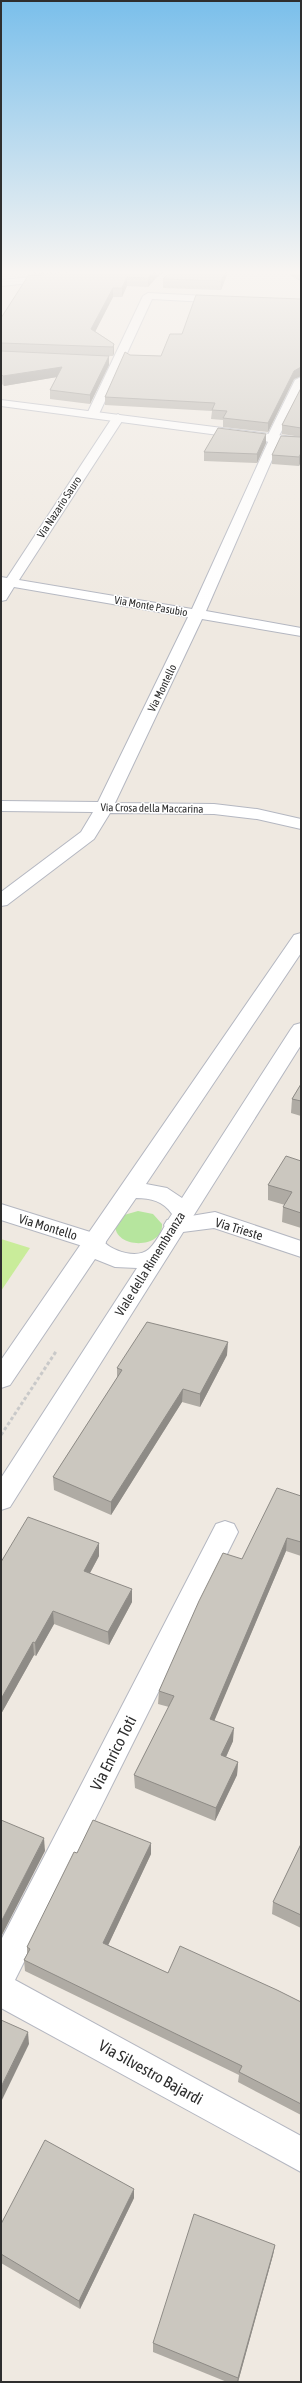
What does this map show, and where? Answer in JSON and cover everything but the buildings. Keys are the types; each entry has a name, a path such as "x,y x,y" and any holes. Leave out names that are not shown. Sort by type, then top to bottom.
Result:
{"street":[{"path":"93,414 108,383"},
{"name":"Via Montello","path":"1,901 88,835 104,806 197,614 273,439 299,383"},
{"path":"1,403 301,442"},
{"name":"Via Nazario Sauro","path":"1,597 6,581 118,418"},
{"name":"Via Monte Pasubio","path":"6,581 301,632"},
{"name":"Via Crosa della Maccarina","path":"1,806 104,806 234,810 301,824"},
{"path":"1,1379 301,938"},
{"name":"Viale della Rimembranza","path":"1,1500 301,1029"},
{"path":"129,1192 139,1190 161,1194 178,1205 179,1219"},
{"name":"Via Montello","path":"1,1212 94,1243"},
{"name":"Via Trieste","path":"179,1219 215,1220 301,1249"},
{"path":"94,1243 107,1256 126,1261 144,1260 156,1255"},
{"name":"Via Enrico Toti","path":"1,1973 225,1532"},
{"name":"Via Silvestro Bajardi","path":"1,1990 301,2155"}],"path":[{"path":"1,1435 60,1346"}],"green space":[{"path":"138,1211 153,1214 162,1224 161,1232 148,1242 130,1242 122,1238 117,1232 115,1224 124,1215"},
{"path":"1,1239 30,1248 1,1291"}]}
